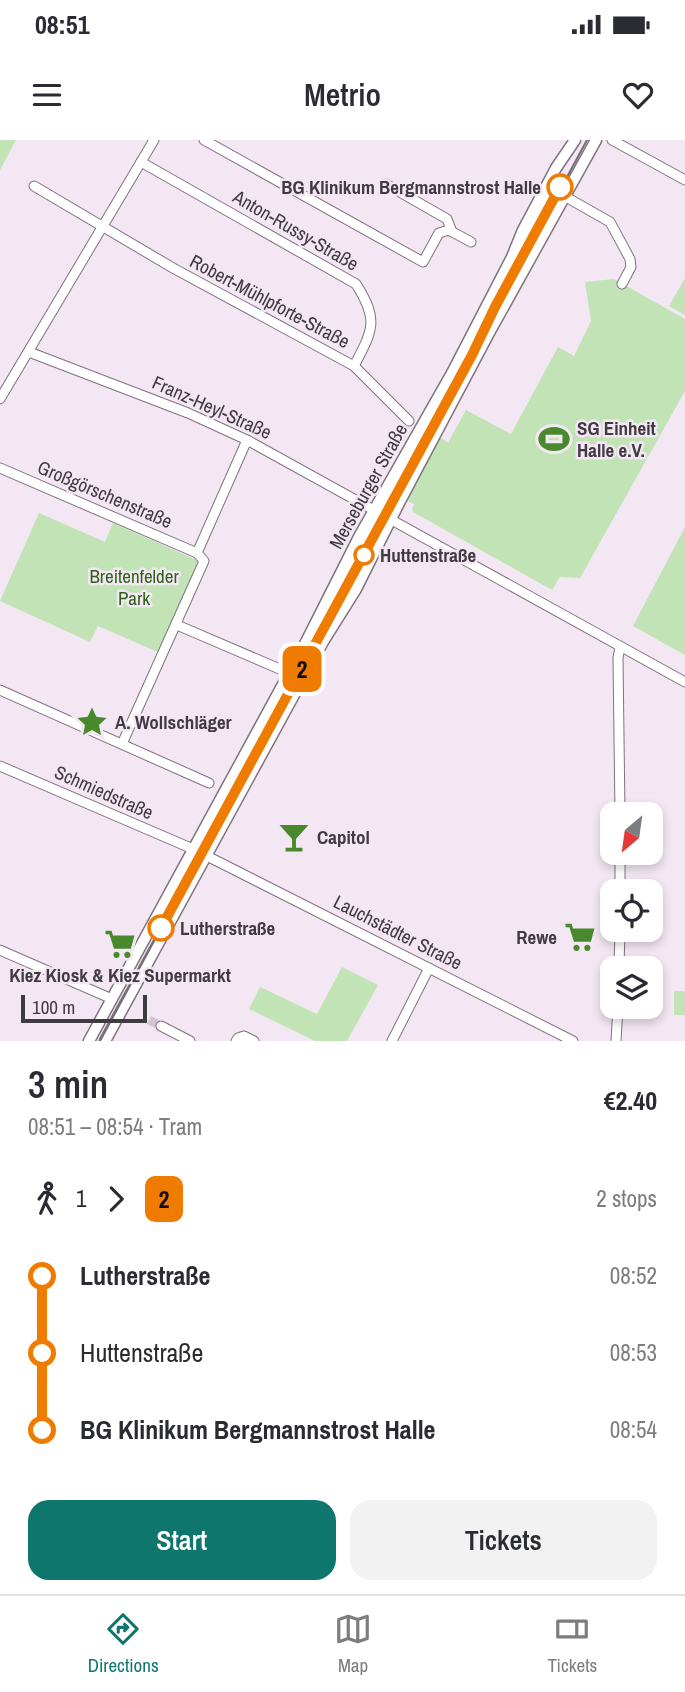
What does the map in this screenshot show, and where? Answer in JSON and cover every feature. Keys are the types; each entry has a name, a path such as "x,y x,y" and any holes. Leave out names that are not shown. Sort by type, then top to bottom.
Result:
{"main road":[{"name":"Merseburger Straße","path":"89,1041 289,673 374,510 446,385 556,168 575,140"},
{"name":"Merseburger Straße","path":"105,1041 318,652 350,600 506,302 596,140"},
{"path":"193,849 207,856"}],"street":[{"path":"0,399 154,140"},
{"path":"204,140 293,186 423,262 439,233 449,230 471,243"},
{"path":"612,140 685,180"},
{"name":"Anton-Russy-Straße","path":"141,162 356,284 369,304 372,326 368,341 354,366"},
{"path":"386,184 447,219 452,232"},
{"name":"Robert-Mühlpforte-Straße","path":"34,186 173,268 354,366 409,421"},
{"path":"566,197 610,222 630,259 631,267 622,284"},
{"name":"Franz-Heyl-Straße","path":"29,352 188,412 247,440 374,510"},
{"path":"122,744 204,561 197,553 247,440"},
{"name":"Großgörschenstraße","path":"0,468 197,553"},
{"path":"374,510 685,682"},
{"path":"177,625 289,673"},
{"path":"620,646 620,802"},
{"path":"0,690 209,783"},
{"name":"Schmiedstraße","path":"0,766 193,849"},
{"name":"Lauchstädter Straße","path":"207,856 573,1041"},
{"path":"0,950 112,999"},
{"path":"392,1041 429,968"},
{"path":"616,1041 617,1019"},
{"path":"161,1026 190,1041"},
{"path":"236,1041 244,1036 254,1041"}],"green space":[{"path":"0,140 16,140 0,170"},
{"path":"685,278 685,315 669,306"},
{"name":"SG Einheit Halle e.V.","path":"614,279 685,319 685,391 580,578 560,577 552,590 413,512 414,504 406,500 439,436 448,443 466,410 511,434 558,347 574,356 591,321 585,282"},
{"name":"Breitenfelder Park","path":"39,513 105,542 113,523 201,562 160,653 98,626 90,642 0,601"},
{"path":"685,527 685,655 633,626"},
{"path":"342,967 378,985 347,1041 315,1041 249,1009 260,987 317,1014"},
{"path":"674,991 685,991 685,1015 674,1015"}],"tunnel":[{"path":"149,1020 161,1026"}],"tram line":[{"path":"100,1041 587,140"},
{"name":"2","path":"161,928 472,355 560,187"}],"place":[{"name":"BG Klinikum Bergmannstrost Halle","path":"560,187"},
{"name":"SG Einheit Halle e.V.","path":"554,439"},
{"name":"Huttenstraße","path":"364,555"},
{"name":"A. Wollschläger","path":"92,722"},
{"name":"Capitol","path":"294,837"},
{"name":"Lutherstraße","path":"161,928"},
{"name":"Rewe","path":"580,937"},
{"name":"Kiez Kiosk & Kiez Supermarkt","path":"120,944"}]}
